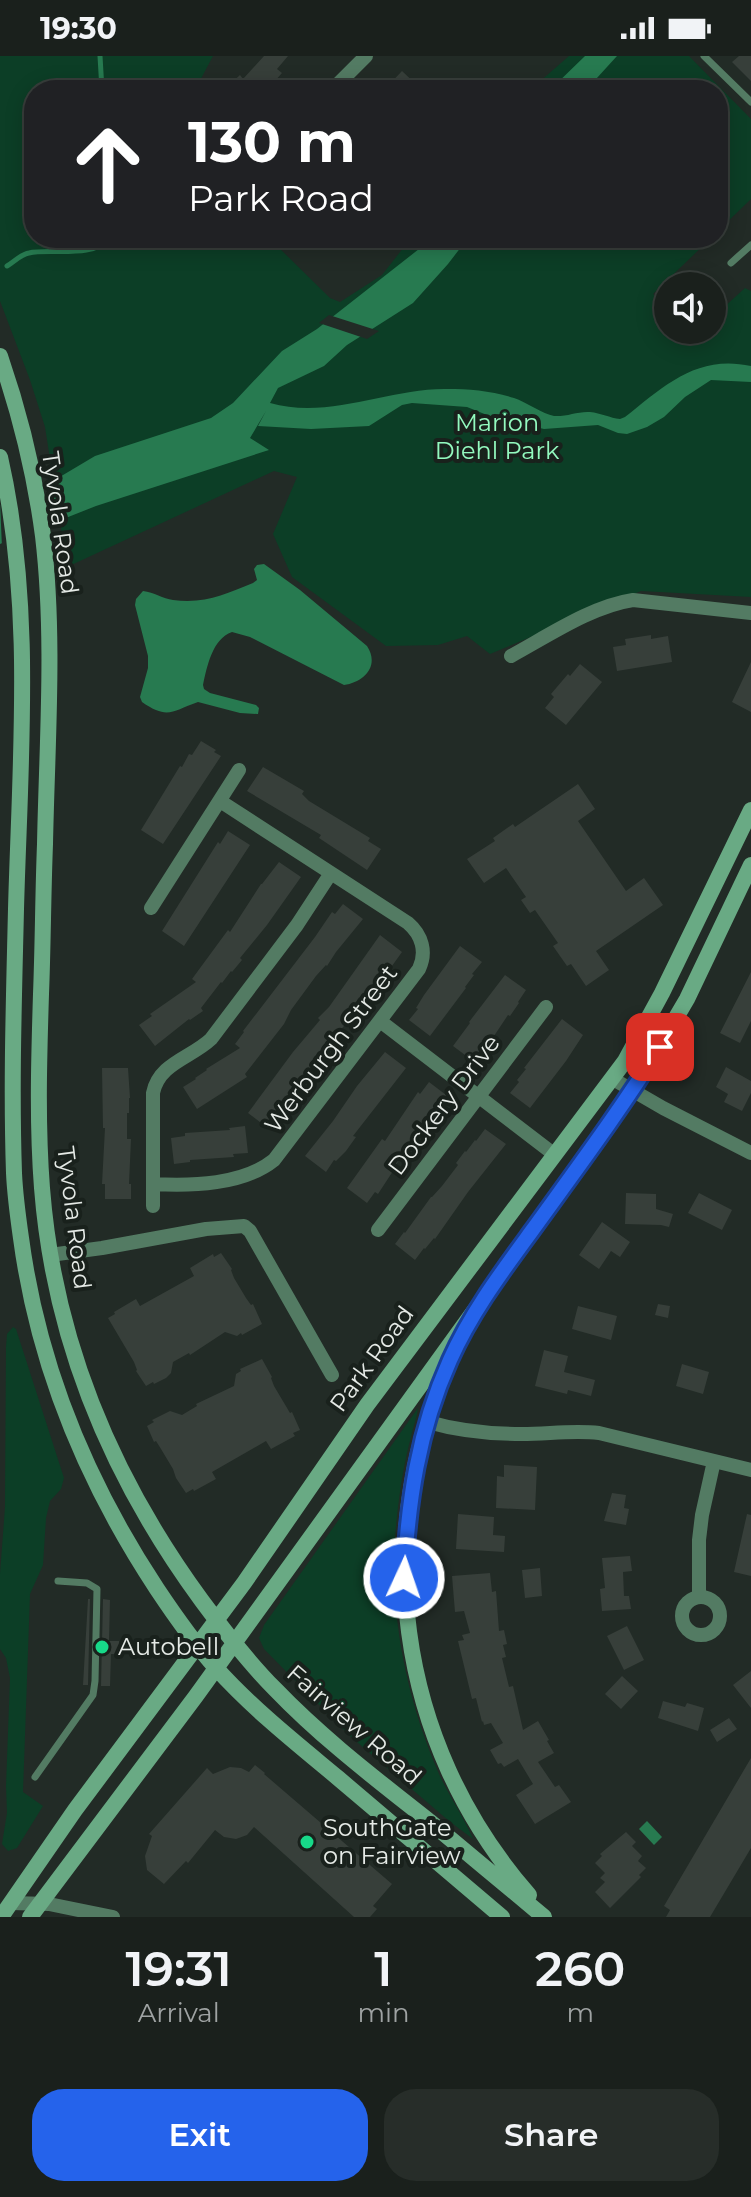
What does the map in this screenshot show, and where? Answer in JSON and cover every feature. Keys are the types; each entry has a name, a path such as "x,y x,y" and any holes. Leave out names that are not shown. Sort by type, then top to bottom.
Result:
{"main road":[{"name":"Tyvola Road","path":"0,356 27,451 46,571 49,694 39,1130 50,1255 75,1360 109,1447 152,1528 216,1619"},
{"name":"Tyvola Road","path":"1,460 19,582 21,622 22,708 12,1088 14,1173 25,1263 49,1366 89,1471 138,1561 196,1645"},
{"name":"Park Road","path":"1,1917 5,1903 216,1619 367,1405 613,1079 657,1003 751,810"},
{"path":"34,1910 216,1668 633,1091 687,999 751,865"},
{"path":"482,1299 450,1360 418,1454 405,1544 405,1600 414,1666 431,1724 459,1792 507,1868 546,1917"},
{"name":"Fairview Road","path":"216,1619 259,1673 318,1731 546,1917"},
{"name":"Fairview Road","path":"196,1645 262,1713 502,1917"}],"street":[{"path":"342,80 366,56"},
{"path":"511,656 621,602 633,600 751,613"},
{"path":"151,908 239,770"},
{"name":"Werburgh Street","path":"153,1184 240,1178 268,1165 288,1144 380,1021 421,964 423,954 420,937 408,923 220,801"},
{"path":"153,1206 153,1093 157,1081 169,1066 211,1039 297,925 331,873"},
{"name":"Dockery Drive","path":"378,1230 546,1007"},
{"path":"380,1021 555,1155"},
{"path":"613,1079 673,1114 751,1153"},
{"path":"50,1255 206,1229 244,1226 250,1231 332,1375"},
{"path":"428,1422 461,1430 501,1434 599,1433 751,1470"},
{"path":"699,1597 699,1540 714,1461"},
{"path":"5,1903 34,1910 113,1917"}],"lane":[{"path":"704,56 751,102"},
{"path":"731,263 751,245"},
{"path":"35,1777 89,1702 95,1681 97,1589 87,1583 58,1581"}],"green space":[{"name":"Marion Diehl Park","path":"0,56 213,56 200,80 24,80 24,248 279,248 330,298 340,302 382,275 403,248 701,248 676,272 654,272 654,344 726,344 726,305 745,288 751,291 751,597 641,591 490,654 467,636 438,645 386,646 292,577 273,534 297,477 274,471 67,567 45,427 0,301"},
{"path":"569,56 689,56 713,80 541,80"},
{"path":"728,96 751,119 751,199 728,221"},
{"path":"13,1327 64,1478 61,1489 50,1501 43,1565 30,1594 23,1792 43,1806 17,1848 8,1851 2,1844 7,1813 10,1678 6,1658 0,1649 0,1574 5,1507 6,1347 7,1334"},
{"path":"418,1408 404,1466 394,1549 401,1648 416,1712 427,1743 443,1782 473,1839 350,1736 264,1649 259,1638 264,1625"}],"shaded area":[{"path":"585,56 617,56 595,80 560,80"},
{"path":"420,248 460,248 413,303 347,345 324,366 278,388 270,403 314,408 425,390 464,389 506,396 554,416 590,412 620,419 682,375 698,369 732,363 751,366 751,382 711,380 685,397 664,417 627,434 598,425 544,429 467,407 412,403 402,405 369,426 311,429 258,426 266,411 250,438 269,450 96,506 0,544 0,505 58,478 95,456 211,418 233,403 282,351 317,329"},
{"path":"264,564 367,646 372,660 368,672 344,685 250,637 232,632 215,647 206,670 204,689 256,705 258,714 240,713 198,702 176,711 164,712 142,702 140,697 148,656 135,605 143,591 173,600 205,599 253,583 257,580 254,569"},
{"path":"647,1821 662,1837 654,1845 639,1829"}],"pier":[{"path":"329,315 379,331 367,339 319,323"},
{"path":"51,477 58,525 2,548 0,501"}],"building":[{"path":"264,56 288,56 277,69 282,73 276,80 235,80 240,75 243,79"},
{"path":"739,56 751,56 751,81 732,62"},
{"path":"402,71 411,80 393,80"},
{"path":"651,635 651,639 668,636 672,662 617,671 613,647 626,645 625,639"},
{"path":"751,662 751,712 732,702"},
{"path":"580,664 602,682 566,725 545,708 554,697 551,694"},
{"path":"201,741 221,756 163,844 141,830 180,766"},
{"path":"263,767 304,791 302,794 309,801 370,838 368,841 381,849 367,870 319,838 321,835 247,791"},
{"path":"578,784 595,809 578,821 626,891 644,878 663,905 596,951 609,970 586,986 571,964 567,966 553,946 558,943 535,910 530,913 521,900 526,897 506,868 484,883 467,859 495,841 493,838 513,824 515,827"},
{"path":"228,831 250,845 184,946 162,931"},
{"path":"279,862 301,877 240,958 242,960 201,1008 203,1011 155,1046 139,1025 196,982 192,979 228,930 230,932"},
{"path":"343,904 363,919 291,1010 284,1024 245,1074 247,1077 197,1109 183,1087 240,1048 235,1044 243,1031 332,912 335,914"},
{"path":"380,935 402,952 359,1012 330,1043 333,1045 269,1129 248,1113 320,1020 318,1018"},
{"path":"460,946 482,962 430,1036 409,1020"},
{"path":"751,972 751,1021 740,1043 720,1033"},
{"path":"505,975 526,990 484,1051 481,1049 473,1061 453,1046"},
{"path":"562,1019 583,1035 530,1108 510,1093 519,1082 517,1080 524,1068"},
{"path":"385,1052 406,1068 353,1136 356,1137 346,1151 334,1160 326,1172 305,1156"},
{"path":"726,1067 751,1081 751,1093 742,1111 724,1102 728,1094 716,1087"},
{"path":"102,1068 128,1068 130,1098 127,1139 131,1139 131,1199 105,1199 105,1184 102,1184 105,1128"},
{"path":"429,1082 450,1098 394,1167 378,1194 375,1192 367,1203 347,1188 382,1139 385,1141 418,1092 420,1094"},
{"path":"245,1126 248,1153 174,1164 171,1138 185,1136 185,1133"},
{"path":"485,1129 506,1144 435,1239 415,1260 395,1244"},
{"path":"626,1193 656,1194 656,1209 673,1214 669,1227 625,1224"},
{"path":"699,1193 732,1210 722,1230 688,1213"},
{"path":"602,1222 630,1242 620,1257 611,1251 599,1269 579,1255"},
{"path":"221,1253 262,1324 242,1335 225,1332 190,1355 173,1362 171,1373 166,1378 146,1386 108,1318 136,1299 140,1306 194,1276 190,1268 213,1254 214,1257"},
{"path":"658,1304 670,1306 668,1318 655,1315"},
{"path":"578,1306 617,1316 611,1340 572,1329"},
{"path":"544,1350 568,1356 564,1372 595,1380 591,1396 535,1386"},
{"path":"262,1359 300,1430 271,1449 266,1441 212,1472 216,1479 186,1493 147,1426 170,1411 182,1415 196,1404 234,1386 240,1369"},
{"path":"682,1364 709,1372 703,1394 676,1386"},
{"path":"504,1465 537,1467 535,1510 496,1508 497,1476 504,1477"},
{"path":"612,1493 626,1495 624,1508 629,1509 626,1525 604,1521"},
{"path":"458,1514 494,1517 493,1535 505,1536 504,1552 456,1549"},
{"path":"747,1514 751,1515 751,1576 734,1572"},
{"path":"630,1556 632,1571 623,1572 624,1596 629,1596 631,1609 602,1611 600,1589 605,1588 602,1558"},
{"path":"540,1568 542,1596 525,1598 522,1570"},
{"path":"490,1573 492,1592 496,1591 499,1631 504,1630 507,1644 503,1645 506,1657 502,1658 509,1687 513,1686 523,1730 538,1721 554,1753 538,1762 555,1787 559,1785 571,1802 535,1824 516,1795 533,1784 518,1759 504,1767 498,1764 490,1750 503,1743 491,1723 484,1725 482,1722 476,1698 472,1699 458,1641 464,1640 462,1635 470,1633 464,1611 455,1612 452,1576"},
{"path":"88,1599 88,1685 83,1685"},
{"path":"103,1599 110,1600 109,1641 119,1641 119,1654 111,1654 110,1686 101,1686"},
{"path":"627,1626 644,1660 624,1670 607,1636"},
{"path":"751,1671 751,1708 733,1685"},
{"path":"622,1676 638,1691 621,1709 605,1694"},
{"path":"663,1701 704,1708 698,1731 658,1718"},
{"path":"729,1718 737,1729 717,1742 710,1730"},
{"path":"751,1758 751,1848 710,1917 666,1917 670,1910 664,1906"},
{"name":"SouthGate on Fairview","path":"255,1765 392,1884 373,1906 377,1909 370,1917 354,1917 254,1827 247,1835 236,1839 224,1837 215,1830 188,1863 186,1861 164,1884 147,1870 145,1856 152,1836 149,1834 207,1768 213,1774 230,1767 249,1772"},
{"path":"626,1832 636,1842 632,1846 642,1856 638,1861 646,1868 610,1908 595,1892 605,1882 600,1878 605,1873 595,1863 602,1856 600,1854"}],"waterway":[{"path":"100,56 101,80"},
{"path":"7,266 26,254 93,248"}],"place":[{"name":"Autobell","path":"102,1647"},
{"name":"SouthGate on Fairview","path":"307,1842"}],"route":[{"path":"404,1578 408,1509 418,1454 442,1378 456,1346 482,1299 633,1091 660,1047"}]}
